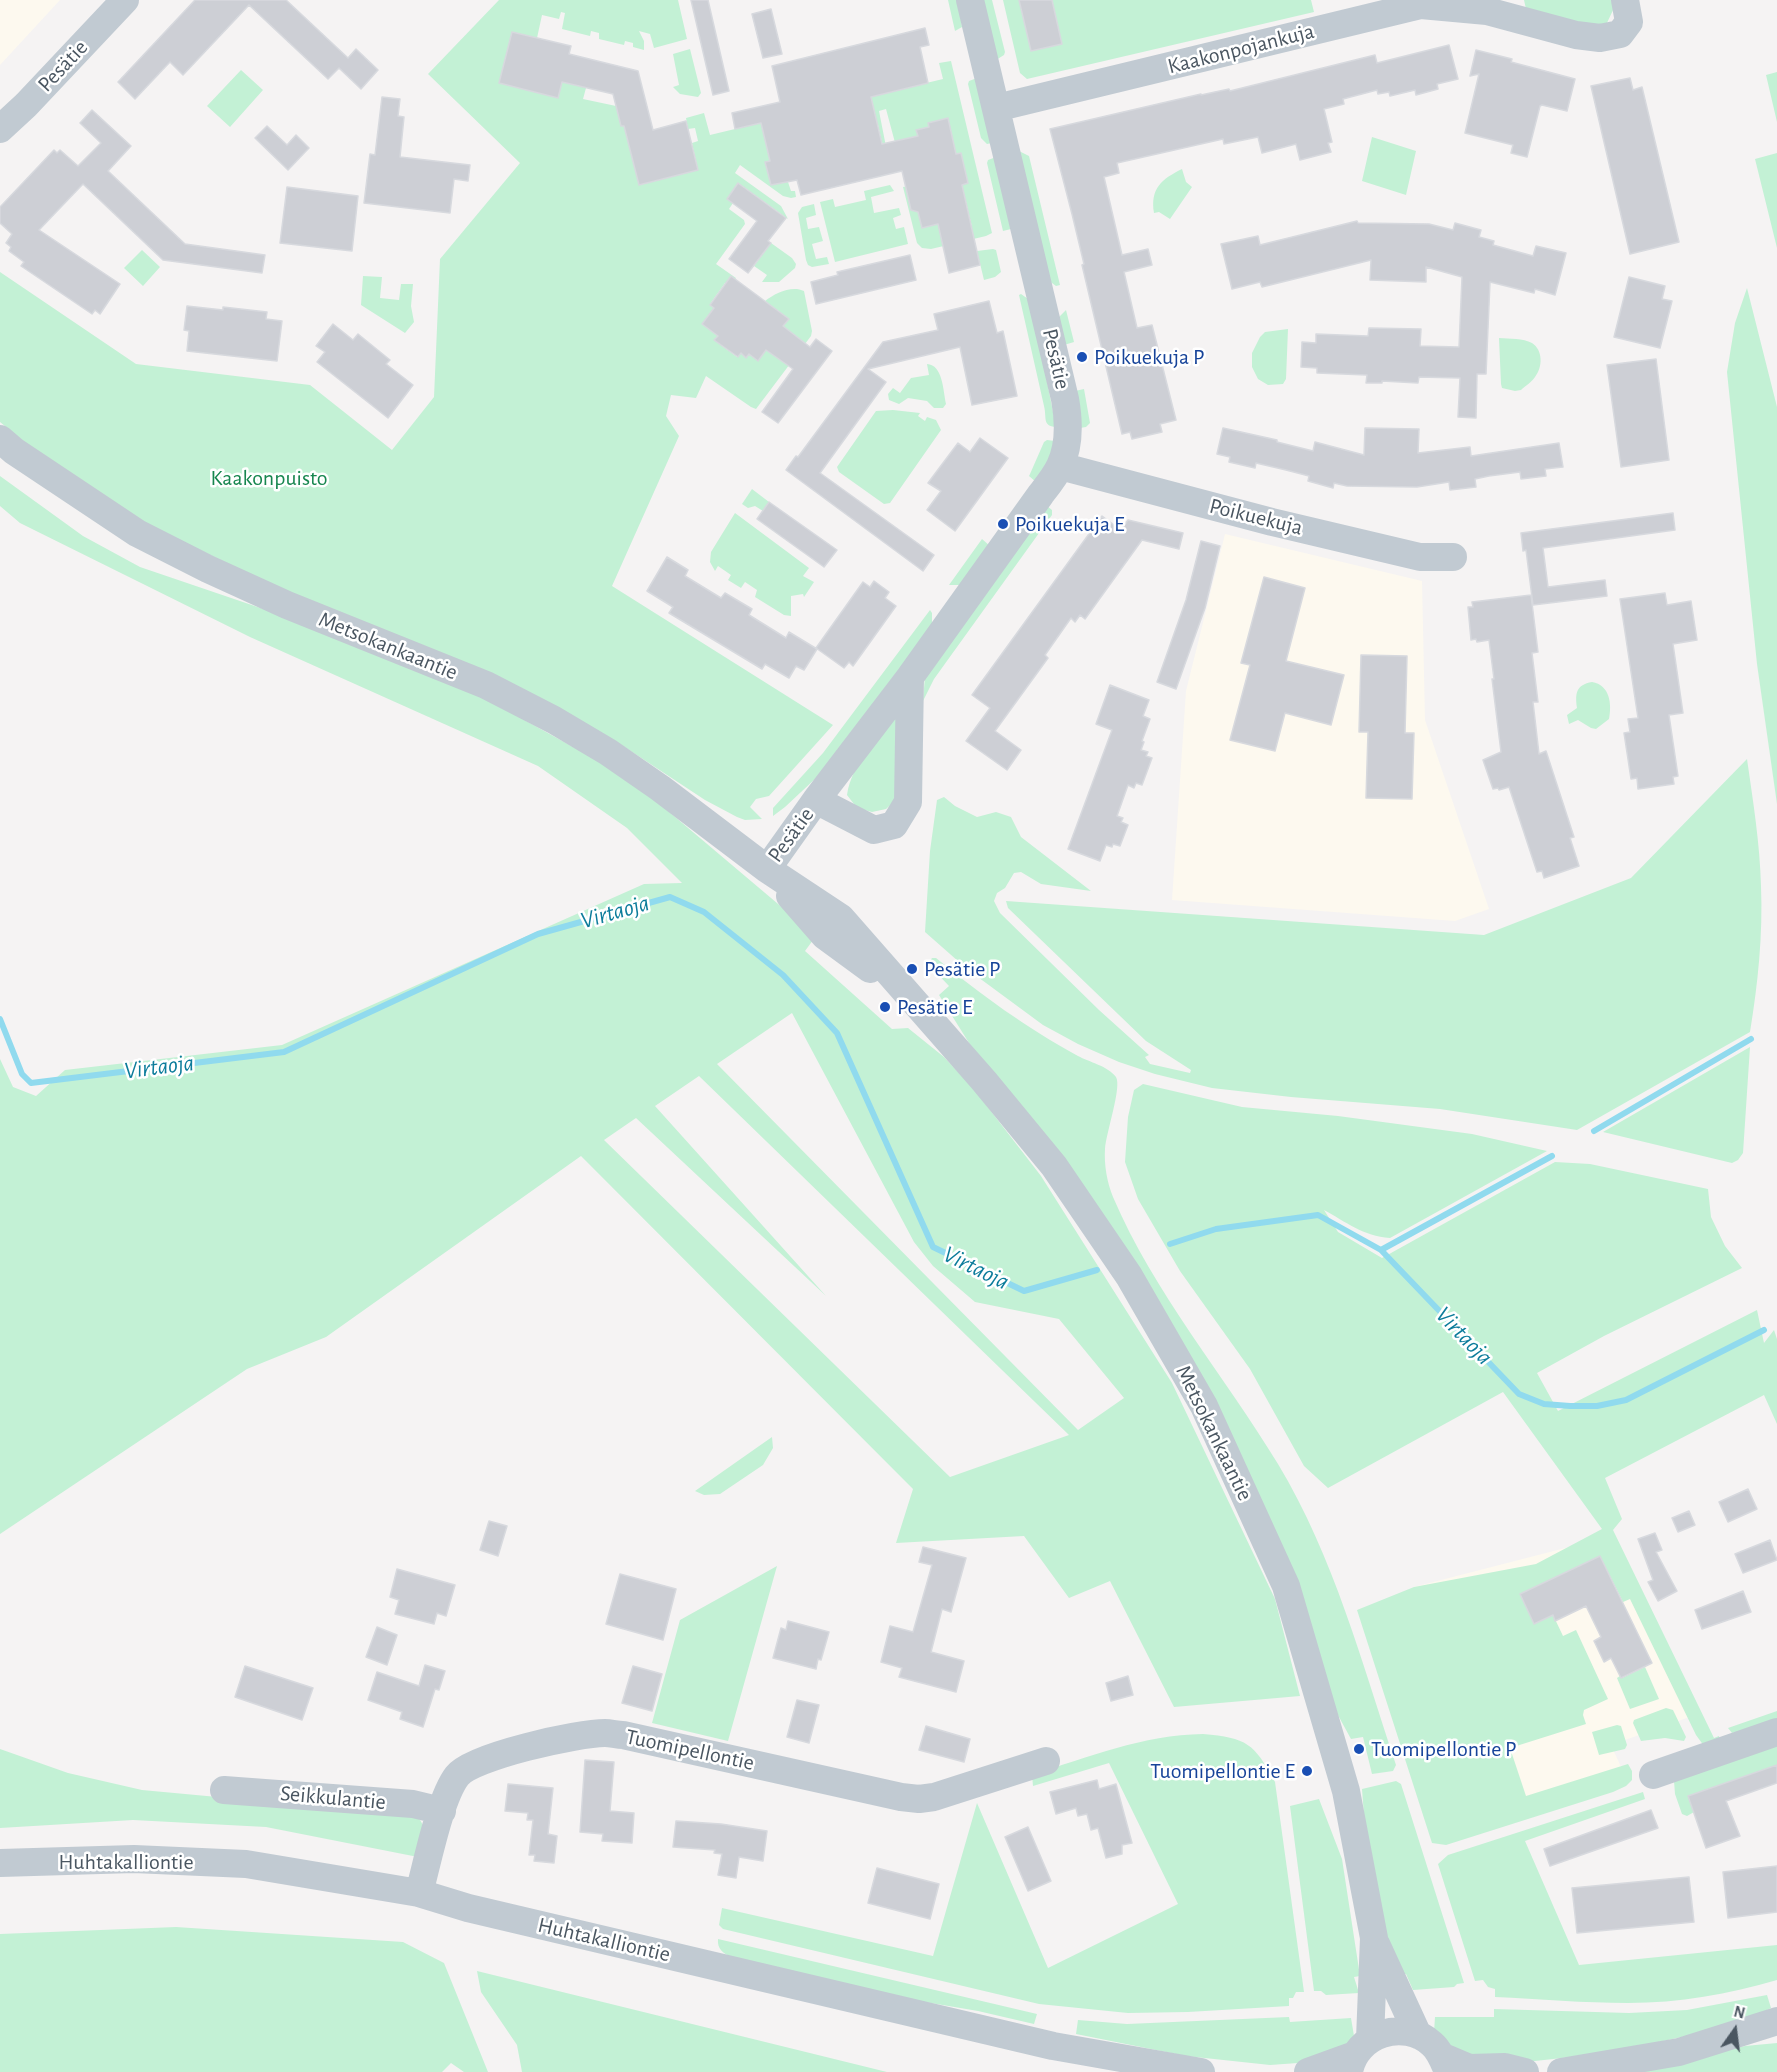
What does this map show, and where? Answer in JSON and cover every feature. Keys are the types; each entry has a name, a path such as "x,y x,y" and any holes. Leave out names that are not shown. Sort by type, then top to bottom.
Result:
{"street":[{"name":"Pesätie","path":"0,129 125,0"},
{"name":"Pesätie","path":"767,869 816,800 910,677 1060,466 1068,434 1065,399 970,0"},
{"name":"Kaakonpojankuja","path":"996,108 1421,5 1496,5 1565,32 1600,38 1620,34 1629,22 1625,0"},
{"name":"Metsokankaantie","path":"0,439 14,451 137,533 287,605 486,685 554,720 608,752 660,788 767,869 825,936 910,999 984,1081 1054,1166 1129,1276 1204,1406 1287,1586 1346,1791 1374,1938 1418,2035"},
{"name":"Poikuekuja","path":"1060,466 1272,522 1420,557 1453,557"},
{"name":"Pesätie","path":"816,800 874,830 894,825 908,802 910,677"},
{"path":"1653,1775 1777,1732"},
{"name":"Tuomipellontie","path":"419,1893 442,1811 458,1774 477,1762 553,1741 604,1733 919,1799 934,1797 1046,1761"},
{"name":"Seikkulantie","path":"224,1790 413,1804 442,1811"},
{"name":"Huhtakalliontie","path":"0,1863 134,1859 246,1864 419,1893 468,1908 1053,2046 1201,2072"},
{"name":"Metsokankaantie","path":"1358,2055 1374,1938"},
{"path":"1561,2072 1679,2052 1777,2021"},
{"path":"1308,2072 1358,2055 1385,2032 1402,2031 1418,2035 1432,2044 1445,2065 1469,2068 1505,2067 1525,2072"}],"shaded area":[{"path":"0,0 60,0 0,65"},
{"path":"1225,534 1422,581 1425,720 1489,909 1455,921 1172,900 1186,691"},
{"path":"1608,1537 1698,1714 1611,1745 1627,1780 1515,1816 1414,1587"}],"green space":[{"name":"Kaakonpuisto","path":"499,0 678,0 687,39 654,48 650,34 639,31 644,41 644,50 633,47 633,43 625,41 624,45 599,39 599,33 591,31 590,36 562,29 565,13 561,12 559,19 542,15 537,38 512,32 500,83 562,81 586,88 583,99 616,106 621,126 625,125 640,185 698,170 692,143 698,141 695,128 688,129 686,118 704,113 710,135 943,79 939,63 951,61 992,233 931,249 922,248 917,243 903,187 909,186 911,210 918,212 922,228 938,224 939,229 957,230 972,227 962,185 968,183 956,154 947,119 928,123 929,127 917,130 918,136 897,150 886,109 879,111 890,167 887,174 879,177 875,161 886,159 878,125 766,162 769,177 788,182 791,191 795,191 796,197 783,196 740,165 735,173 781,206 788,219 738,183 727,199 733,203 729,209 744,220 745,224 716,264 736,278 730,286 725,283 710,304 714,308 702,324 718,336 714,340 737,357 741,353 746,357 749,354 758,360 766,350 771,353 788,319 765,301 784,291 799,289 804,291 811,336 756,409 706,376 696,398 671,395 666,416 679,436 612,586 833,725 769,796 756,799 750,807 762,819 745,820 737,817 705,800 614,740 292,595 145,523 27,444 0,422 0,272 136,364 310,385 392,450 434,397 440,259 520,163 428,74"},
{"path":"948,0 958,0 962,27 955,31"},
{"path":"981,0 992,0 1005,52 996,60"},
{"path":"1003,0 1311,0 1314,12 1027,79 1020,73"},
{"path":"1524,0 1611,0 1614,8 1606,25 1595,27 1526,9"},
{"path":"690,49 701,93 698,97 680,94 673,87 679,85 673,54"},
{"path":"241,70 263,90 230,127 207,106"},
{"path":"1777,72 1777,122 1766,75"},
{"path":"977,78 992,143 987,144 981,138 968,84 969,81"},
{"path":"1372,137 1416,151 1406,195 1362,181"},
{"path":"1019,151 1029,156 1060,285 1056,286 1048,280"},
{"path":"1777,153 1777,248 1755,159"},
{"path":"996,157 1011,229 1003,231 987,163 988,160"},
{"path":"1182,169 1186,182 1192,187 1170,219 1159,212 1154,213 1154,197 1159,185"},
{"path":"890,185 894,191 871,197 874,213 899,208 901,215 893,218 896,229 904,227 908,244 835,262 820,202 833,199 835,207 866,200 864,191"},
{"path":"814,204 816,215 806,218 808,229 819,227 823,241 812,244 816,259 827,257 829,264 812,267 806,260 798,213 802,207"},
{"path":"771,243 792,258 796,264 795,268 779,282 762,282 767,275 754,266"},
{"path":"142,250 160,267 143,286 124,268"},
{"path":"996,250 1001,272 995,277 984,280 977,251"},
{"path":"363,276 382,277 380,298 399,300 401,284 413,284 411,306 414,322 405,333 361,305"},
{"path":"1747,288 1777,407 1777,804 1757,664 1727,372 1735,323"},
{"path":"1019,295 1031,301 1056,427 1049,425 1046,421"},
{"path":"1066,310 1074,342 1064,345 1059,317"},
{"path":"1288,329 1286,379 1283,384 1268,385 1258,379 1252,367 1252,353 1265,332"},
{"path":"1499,338 1528,341 1536,346 1540,354 1538,373 1521,390 1502,388"},
{"path":"927,364 932,365 939,373 946,404 943,408 934,408 927,401 908,398 899,404 889,400 888,394 893,388 900,393 911,378 929,375"},
{"path":"1084,389 1090,423 1080,428 1075,391"},
{"path":"876,411 920,413 918,416 925,421 927,417 936,420 941,430 890,503 884,504 839,472 837,467"},
{"path":"1047,440 1055,441 1053,453 1036,482 1029,476"},
{"path":"0,476 83,536 140,567 287,617 481,696 602,763 655,800 816,936 805,951 892,1029 908,1028 944,1057 973,1088 1041,1176 1172,1383 1275,1599 1300,1696 1174,1707 1110,1581 1069,1598 1024,1536 896,1543 913,1489 581,1156 326,1337 247,1369 0,1534 0,1059 13,1087 36,1096 65,1070 282,1045 644,884 682,883 627,828 538,766 250,637 20,523 0,506","holes":["792,1013 914,1242 933,1266 975,1302 1059,1319 1124,1398 1078,1430 717,1064","699,1076 1069,1435 950,1477 604,1140 636,1118 826,1296 655,1106"]},
{"path":"752,489 769,502 763,511 755,506 748,508 742,504"},
{"path":"1047,506 1052,510 1052,515 934,679 923,701 925,676"},
{"path":"735,513 809,568 803,576 814,582 804,597 803,594 791,596 791,616 784,615 755,597 757,590 745,582 741,588 728,580 731,575 718,566 715,571 710,562 711,552"},
{"path":"982,539 990,546 962,585 949,585"},
{"path":"930,610 932,626 816,778 773,816 773,808 823,753"},
{"path":"1592,682 1606,691 1610,707 1609,719 1596,729 1578,720 1569,724 1567,715 1577,708 1578,690 1583,685"},
{"path":"896,713 898,798 886,809 872,812 857,808 847,795 854,772 866,751"},
{"path":"1747,759 1758,838 1761,904 1759,959 1750,1032 1577,1130 1440,1109 1212,1088 1155,1074 1119,1062 1043,1025 967,969 925,932 930,851 937,800 944,797 955,806 977,817 996,812 1011,817 1021,837 1091,891 1041,884 1021,872 1014,873 1005,888 997,893 994,901 1000,913 1099,1010 1149,1055 1145,1057 1150,1064 1190,1073 1191,1070 1146,1041 1008,908 1006,901 1484,935 1631,878"},
{"path":"932,958 936,958 1022,1022 1078,1056 1108,1070 1116,1077 1117,1090 1105,1155 1106,1173 1113,1197 1148,1267 1257,1431 1298,1499 1345,1611 1396,1765 1393,1771 1372,1774 1363,1737 1351,1739 1327,1695 1262,1511 939,995 949,986 928,964"},
{"path":"1750,1047 1743,1153 1738,1160 1732,1163 1603,1132"},
{"path":"1143,1084 1242,1107 1338,1116 1472,1134 1547,1151 1390,1238 1363,1231 1324,1210 1338,1232 1382,1258 1555,1162 1590,1164 1708,1189 1711,1217 1725,1246 1742,1268 1604,1336 1537,1373 1558,1411 1757,1310 1764,1343 1774,1330 1777,1339 1777,1424 1764,1395 1605,1478 1622,1519 1613,1530 1714,1738 1719,1736 1720,1740 1704,1746 1696,1735 1630,1599 1623,1602 1600,1556 1520,1594 1553,1615 1563,1636 1576,1630 1608,1699 1584,1710 1586,1724 1510,1748 1526,1796 1628,1764 1632,1771 1632,1780 1626,1786 1613,1792 1446,1845 1432,1843 1357,1610 1414,1587 1536,1564 1602,1529 1503,1392 1328,1488 1304,1466 1250,1369 1180,1271 1138,1199 1125,1162 1128,1117 1134,1090"},
{"path":"772,1437 773,1448 763,1465 720,1494 704,1495 695,1491"},
{"path":"777,1566 728,1741 652,1723 680,1620"},
{"path":"1645,1667 1659,1699 1630,1709 1617,1678 1620,1676 1622,1678"},
{"path":"1666,1708 1673,1710 1686,1737 1684,1741 1665,1738 1641,1741 1633,1723 1634,1720"},
{"path":"1777,1711 1777,1723 1732,1733 1728,1728"},
{"path":"1621,1726 1627,1745 1625,1749 1599,1755 1592,1732"},
{"path":"1203,1734 1230,1738 1248,1745 1261,1759 1275,1782 1304,1992 1296,1992 1293,1998 1289,1998 1289,2006 1128,2013 1039,2004 723,1929 719,1925 722,1908 933,1956 977,1803 1048,1968 1178,1904 1109,1763 1033,1786 1032,1775 1137,1743 1181,1735"},
{"path":"1777,1741 1777,1765 1687,1816 1682,1814 1675,1794 1674,1781"},
{"path":"0,1749 68,1773 142,1790 419,1818 425,1829 418,1857 266,1827 133,1820 0,1828"},
{"path":"1396,1781 1401,1784 1464,1983 1454,1987 1413,1990 1406,1974 1400,1975 1389,1946 1367,1856 1362,1789"},
{"path":"1643,1792 1645,1799 1525,1841 1579,1965 1777,1945 1777,1980 1704,1997 1628,2003 1495,1997 1495,1989 1488,1987 1483,1980 1475,1981 1438,1864 1448,1855"},
{"path":"1319,1799 1342,1859 1360,1976 1354,1977 1359,1993 1326,1995 1321,1991 1314,1991 1290,1806"},
{"path":"176,1927 403,1942 444,1963 488,2072 464,2072 451,2063 442,2072 0,2072 0,1934"},
{"path":"718,1939 1037,2014 1034,2024 919,2001 731,1957 721,1950"},
{"path":"477,1971 887,2072 522,2072 517,2045 481,1992"},
{"path":"1767,1995 1771,2008 1737,2025 1608,2053 1471,2068 1434,2032 1435,2017 1494,2017 1494,2009 1629,2013 1687,2010"},
{"path":"1289,2017 1290,2022 1351,2018 1355,2042 1326,2061 1270,2065 1186,2056 1076,2034 1078,2020 1127,2024"},
{"path":"1777,2043 1777,2072 1635,2072 1745,2046"}],"building":[{"path":"195,0 286,0 348,58 356,49 378,70 361,89 339,68 328,79 249,5 183,75 170,62 135,99 118,82"},
{"path":"691,0 708,0 729,91 713,95"},
{"path":"1019,0 1052,0 1062,44 1031,51"},
{"path":"771,9 782,54 763,58 752,14"},
{"path":"925,28 929,45 920,47 928,83 871,97 882,144 918,136 916,130 929,127 928,123 948,118 956,154 961,153 968,183 962,185 980,265 949,273 938,224 922,228 918,212 911,210 902,171 801,195 797,180 771,185 765,162 770,161 761,123 735,129 732,113 780,102 772,66"},
{"path":"512,32 571,46 569,54 638,71 653,130 686,121 698,170 639,185 613,94 562,82 558,98 499,83"},
{"path":"1449,45 1458,79 1437,84 1438,89 1416,95 1415,90 1390,96 1389,92 1378,94 1377,90 1343,99 1344,104 1324,109 1332,142 1328,143 1331,152 1300,160 1296,144 1262,153 1258,137 1224,144 1223,139 1117,163 1119,173 1104,177 1122,255 1148,249 1152,265 1124,272 1137,328 1152,325 1176,420 1160,424 1162,432 1132,439 1130,432 1122,434 1082,265 1084,264 1050,129 1201,94 1229,89 1230,91 1375,55 1377,63"},
{"path":"1476,50 1575,79 1567,111 1540,106 1527,157 1511,153 1513,145 1465,133 1479,74 1470,76"},
{"path":"1630,78 1633,90 1642,87 1679,242 1630,254 1591,86"},
{"path":"382,97 400,99 398,116 404,117 400,157 470,165 468,181 454,179 450,213 364,203 370,154 375,155"},
{"path":"92,110 131,146 108,171 185,244 265,255 262,273 163,260 83,184 39,230 120,284 100,314 95,310 92,314 21,266 24,262 9,251 11,247 6,243 12,234 0,223 0,207 54,150 57,153 60,150 78,166 101,143 80,123"},
{"path":"267,126 287,145 296,135 309,148 288,170 255,138"},
{"path":"738,183 786,218 768,241 771,243 748,273 729,259 757,221 727,199"},
{"path":"287,187 358,196 352,251 280,243"},
{"path":"1357,221 1358,223 1429,224 1453,230 1455,223 1481,230 1479,237 1494,241 1493,245 1533,256 1536,246 1566,253 1555,295 1535,289 1534,293 1490,282 1486,374 1477,374 1476,418 1458,417 1460,378 1419,377 1418,383 1382,381 1382,383 1366,383 1367,375 1317,373 1317,368 1301,367 1302,342 1316,343 1316,334 1368,336 1369,328 1421,329 1420,346 1459,347 1462,277 1426,267 1426,282 1370,280 1371,260 1262,287 1260,282 1232,289 1221,244 1258,236 1260,245"},
{"path":"910,255 916,280 816,304 811,282 838,275 837,272"},
{"path":"731,276 789,319 783,326 810,347 816,339 832,351 778,423 762,412 793,369 766,350 758,361 749,354 746,358 741,353 738,357 714,340 718,336 702,324 714,308 710,305"},
{"path":"1629,277 1665,286 1662,299 1672,301 1660,348 1614,337"},
{"path":"989,301 997,333 1003,331 1017,396 972,405 960,347 868,369 886,382 820,473 934,555 923,571 786,470 883,342 938,330 934,314"},
{"path":"187,306 267,312 266,319 282,321 277,361 187,351 189,331 184,330"},
{"path":"333,324 353,340 358,334 390,360 386,364 413,385 388,418 317,362 325,352 316,346"},
{"path":"1656,359 1669,460 1621,467 1607,365"},
{"path":"1223,428 1313,451 1315,442 1364,455 1365,428 1419,429 1418,453 1470,447 1471,456 1559,443 1563,467 1545,469 1546,476 1521,479 1520,472 1489,476 1475,479 1476,487 1450,490 1449,482 1417,487 1347,486 1334,483 1333,488 1308,481 1309,476 1286,470 1256,463 1255,468 1229,462 1230,457 1217,454"},
{"path":"980,438 1008,458 955,531 927,510 941,491 928,483 958,443 970,452"},
{"path":"769,502 837,550 824,567 757,519"},
{"path":"1673,513 1675,530 1543,548 1548,587 1605,580 1607,596 1533,605 1526,550 1523,551 1521,533"},
{"path":"1102,516 1121,530 1128,520 1183,533 1179,549 1142,540 1085,619 1080,615 1075,622 1071,618 1045,655 1048,658 995,731 1021,750 1007,770 966,741 990,708 972,695"},
{"path":"1201,541 1220,546 1205,608 1176,689 1157,682 1186,600"},
{"path":"667,557 688,570 685,576 721,598 725,593 752,609 749,615 786,638 789,632 817,649 804,670 796,666 789,678 765,664 762,669 669,613 673,607 647,591"},
{"path":"1264,577 1305,588 1286,661 1344,675 1331,725 1285,713 1275,751 1230,740 1250,665 1241,663"},
{"path":"874,581 889,592 885,598 896,606 853,666 849,662 844,668 816,648 863,582 870,587"},
{"path":"1665,593 1667,605 1691,601 1697,640 1673,644 1683,713 1669,715 1678,776 1673,777 1674,784 1638,789 1637,778 1631,779 1624,733 1630,732 1628,719 1638,718 1620,599"},
{"path":"1531,595 1538,652 1532,653 1538,702 1533,702 1539,754 1546,751 1574,837 1570,838 1579,866 1544,878 1542,871 1537,872 1509,787 1493,789 1483,760 1501,752 1492,679 1494,679 1489,640 1477,642 1476,639 1471,640 1468,607 1473,607 1472,602"},
{"path":"1361,655 1407,656 1405,733 1414,733 1412,799 1366,798 1368,732 1359,732"},
{"path":"1110,685 1149,700 1143,716 1150,719 1141,750 1148,752 1146,756 1152,758 1142,785 1136,783 1134,788 1128,785 1117,816 1123,818 1121,822 1128,825 1120,846 1106,845 1100,861 1068,849 1112,730 1096,724"},
{"path":"1748,1489 1757,1509 1728,1522 1719,1502"},
{"path":"1689,1511 1695,1525 1678,1532 1672,1518"},
{"path":"489,1521 507,1526 498,1556 480,1550"},
{"path":"1655,1533 1662,1550 1656,1552 1677,1591 1658,1601 1648,1582 1653,1580 1638,1539"},
{"path":"1770,1540 1777,1560 1743,1573 1735,1554"},
{"path":"923,1547 966,1558 951,1612 942,1609 931,1652 964,1661 956,1692 899,1677 902,1668 881,1662 890,1626 913,1632 932,1565 919,1562"},
{"path":"1600,1556 1652,1663 1621,1678 1611,1658 1604,1662 1594,1641 1601,1637 1586,1606 1555,1621 1553,1615 1534,1624 1520,1594"},
{"path":"397,1569 455,1585 446,1616 437,1613 434,1624 395,1614 399,1600 390,1597"},
{"path":"620,1574 676,1589 663,1640 606,1624"},
{"path":"1743,1591 1751,1612 1702,1629 1695,1610"},
{"path":"788,1621 829,1632 816,1669 773,1658 781,1628 786,1630"},
{"path":"377,1627 397,1635 387,1665 366,1657"},
{"path":"425,1665 445,1671 439,1690 435,1689 423,1727 400,1719 402,1712 368,1700 377,1672 419,1686"},
{"path":"245,1666 313,1688 302,1720 235,1697"},
{"path":"633,1666 662,1674 652,1711 622,1703"},
{"path":"1128,1676 1133,1695 1111,1701 1106,1683"},
{"path":"797,1700 819,1705 809,1743 787,1737"},
{"path":"926,1726 970,1739 964,1762 919,1750"},
{"path":"585,1760 614,1762 610,1811 634,1813 632,1843 602,1841 603,1834 580,1832"},
{"path":"1777,1765 1777,1783 1726,1801 1740,1836 1706,1848 1688,1796"},
{"path":"1097,1780 1099,1789 1116,1784 1132,1843 1122,1845 1122,1854 1106,1858 1098,1828 1091,1830 1087,1814 1078,1816 1076,1808 1056,1814 1050,1792"},
{"path":"508,1784 553,1788 548,1834 557,1836 554,1863 534,1861 535,1855 529,1855 533,1820 527,1820 528,1813 505,1811"},
{"path":"1651,1810 1658,1828 1550,1866 1544,1849"},
{"path":"676,1821 721,1824 767,1831 763,1861 739,1857 736,1878 718,1875 722,1854 714,1853 715,1850 673,1847"},
{"path":"1028,1827 1051,1881 1028,1891 1005,1837"},
{"path":"1777,1866 1777,1912 1728,1918 1723,1872"},
{"path":"877,1868 939,1884 930,1919 868,1903"},
{"path":"1689,1877 1694,1922 1577,1933 1572,1888"}],"waterway":[{"name":"Virtaoja","path":"0,1019 22,1074 31,1083 284,1052 538,934 670,897 704,912 783,975 837,1033 933,1247 1024,1291 1097,1270"},
{"path":"1594,1131 1751,1039"},
{"path":"1381,1250 1552,1156"},
{"name":"Virtaoja","path":"1170,1244 1216,1229 1318,1215 1381,1250 1519,1394 1544,1404 1597,1406 1626,1400 1764,1330"}],"place":[{"name":"Poikuekuja P","path":"1082,357"},
{"name":"Poikuekuja E","path":"1003,524"},
{"name":"Pesätie P","path":"912,969"},
{"name":"Pesätie E","path":"885,1007"},
{"name":"Tuomipellontie P","path":"1359,1749"},
{"name":"Tuomipellontie E","path":"1307,1771"}]}
